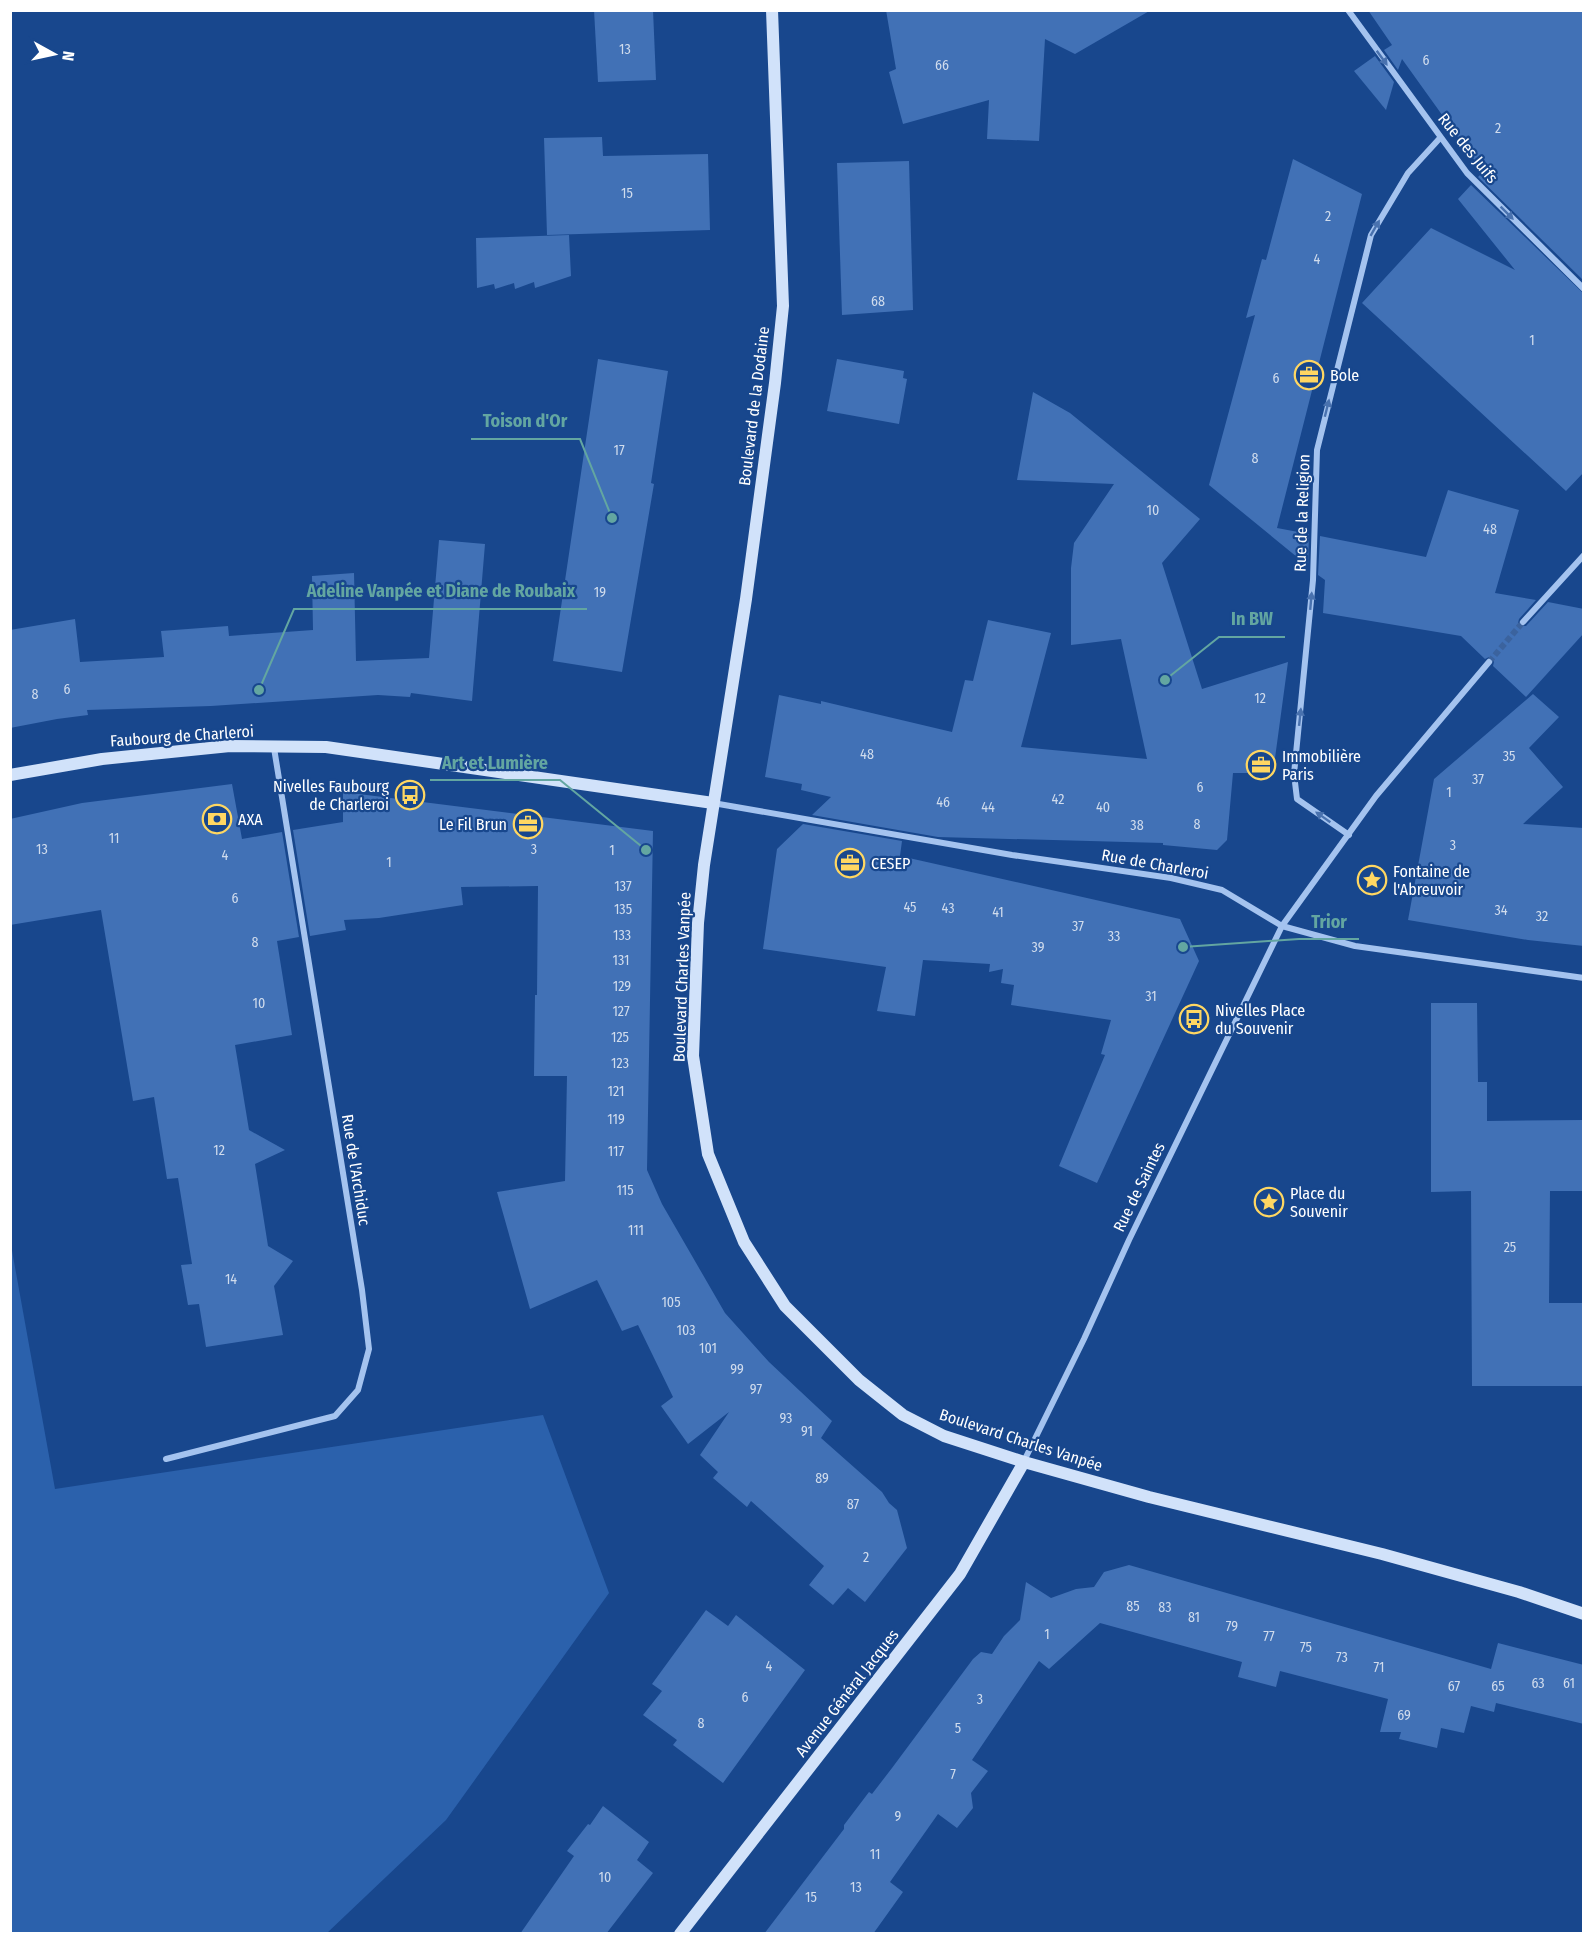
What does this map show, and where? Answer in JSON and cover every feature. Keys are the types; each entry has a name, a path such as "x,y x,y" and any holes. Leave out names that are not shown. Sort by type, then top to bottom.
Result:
{"main road":[{"name":"Boulevard de la Dodaine","path":"713,803 746,599 783,306 772,10"},
{"name":"Faubourg de Charleroi","path":"10,775 102,759 230,746 326,747 713,803"},
{"name":"Boulevard Charles Vanpée","path":"713,803 698,923 693,1056 708,1154 744,1242 784,1306 858,1380 903,1415 944,1436 1024,1462 1149,1497 1382,1554 1519,1592 1584,1614"},
{"name":"Avenue Général Jacques","path":"680,1934 960,1574 1024,1462"}],"street":[{"name":"Rue des Juifs","path":"1348,10 1467,173 1584,289"},
{"name":"Rue de la Religion","path":"1348,835 1297,799 1294,774 1313,580 1317,450 1371,235 1408,173 1440,138"},
{"path":"1523,622 1584,555"},
{"name":"Rue de Saintes","path":"1024,1462 1282,926 1376,796 1489,662"},
{"name":"Rue de l'Archiduc","path":"166,1459 335,1416 358,1390 369,1349 360,1278 274,748"},
{"name":"Rue de Charleroi","path":"713,803 1012,855 1172,878 1222,890 1282,926 1355,946 1584,978"}],"shaded area":[{"path":"11,1245 55,1489 543,1415 609,1593 446,1820 327,1933 11,1933"}],"building":[{"path":"594,10 653,10 656,80 598,82"},
{"path":"886,10 1151,10 1075,54 1045,39 1039,141 987,139 989,100 903,124 889,72 896,69"},
{"path":"1368,10 1584,10 1584,281 1478,177 1483,172 1402,59 1398,70 1384,50 1392,45"},
{"path":"1375,56 1394,82 1386,110 1354,71"},
{"path":"602,137 603,156 708,154 710,230 547,235 544,138"},
{"path":"1293,159 1362,194 1277,528 1309,534 1308,566 1209,485 1255,315 1246,318 1262,259 1266,260"},
{"path":"909,161 913,310 842,315 837,163"},
{"path":"1471,185 1584,294 1584,472 1566,491 1362,303 1431,228 1515,270 1458,199"},
{"path":"569,235 571,276 535,288 534,282 515,289 514,283 495,289 494,284 477,288 476,238"},
{"path":"598,359 668,371 651,483 654,484 622,672 553,661"},
{"path":"837,359 904,371 903,378 907,379 899,424 827,411"},
{"path":"1033,392 1070,413 1200,519 1162,563 1202,689 1288,662 1273,773 1233,773 1227,840 1217,850 1163,845 1163,843 938,837 812,815 831,797 801,790 802,784 765,777 779,695 821,704 821,701 952,732 965,680 973,681 988,620 1051,633 1021,747 1147,759 1121,639 1071,645 1071,568 1074,543 1114,484 1017,480"},
{"path":"1448,490 1519,510 1495,593 1536,600 1519,619 1520,626 1526,626 1548,602 1584,609 1584,633 1526,697 1493,666 1493,658 1485,659 1461,636 1323,613 1325,580 1318,575 1320,536 1426,557"},
{"path":"439,540 485,544 472,701 411,693 410,697 378,695 211,706 87,710 88,715 10,728 10,630 75,619 80,662 164,657 161,631 228,626 229,636 313,630 312,576 354,573 356,661 429,658"},
{"path":"1533,694 1559,717 1529,748 1563,787 1523,824 1584,828 1584,946 1528,940 1408,920 1434,779"},
{"path":"232,784 242,839 282,832 299,937 277,941 292,1035 235,1045 249,1130 285,1150 255,1164 268,1246 293,1261 274,1286 283,1335 206,1347 199,1304 188,1305 181,1265 192,1264 178,1178 167,1179 154,1097 133,1101 101,910 10,925 10,819 82,803"},
{"path":"343,792 653,831 647,1170 662,1204 725,1313 769,1362 832,1421 821,1438 882,1492 897,1510 907,1548 865,1602 848,1588 833,1605 809,1585 824,1566 751,1501 747,1507 713,1478 718,1472 700,1455 729,1412 688,1444 661,1406 673,1397 638,1325 622,1331 597,1280 530,1309 497,1192 565,1181 567,1076 534,1076 538,886 461,887 463,905 379,918 344,920 346,930 310,936 293,830 343,822"},
{"path":"803,824 902,841 900,856 1180,919 1199,961 1097,1183 1059,1166 1105,1055 1101,1054 1111,1020 1011,1005 1014,985 1001,983 1003,969 989,972 990,964 923,960 915,1016 877,1011 886,967 763,949 777,849"},
{"path":"1431,1003 1477,1003 1478,1082 1487,1082 1487,1121 1584,1120 1584,1191 1550,1191 1549,1303 1584,1303 1584,1386 1472,1386 1471,1191 1431,1192"},
{"path":"1129,1565 1491,1669 1498,1643 1584,1665 1584,1724 1496,1703 1494,1712 1471,1706 1464,1733 1441,1728 1437,1748 1399,1739 1401,1732 1380,1732 1388,1699 1280,1671 1276,1687 1238,1677 1242,1662 1100,1623 1049,1669 1039,1661 972,1760 988,1771 971,1793 973,1808 957,1828 938,1814 890,1882 903,1892 873,1934 764,1934 844,1829 844,1825 869,1792 872,1794 973,1659 981,1652 992,1654 1004,1636 1020,1620 1026,1582 1051,1598 1076,1589 1094,1587 1104,1572"},
{"path":"706,1610 728,1626 736,1615 805,1670 723,1783 673,1745 677,1740 643,1715 662,1691 652,1684"},
{"path":"603,1806 649,1842 637,1860 653,1873 606,1934 520,1934 574,1856 567,1851"}],"tunnel":[{"path":"1489,662 1523,622"}],"place":[{"name":"Bole","path":"1309,375"},
{"name":"Toison d'Or","path":"612,518"},
{"name":"In BW","path":"1165,680"},
{"name":"Adeline Vanpée et Diane de Roubaix","path":"259,690"},
{"name":"Immobilière Paris","path":"1261,765"},
{"name":"Nivelles Faubourg de Charleroi","path":"410,795"},
{"name":"AXA","path":"217,819"},
{"name":"Le Fil Brun","path":"528,824"},
{"name":"Art et Lumière","path":"646,850"},
{"name":"CESEP","path":"850,863"},
{"name":"Fontaine de l'Abreuvoir","path":"1372,880"},
{"name":"Trior","path":"1183,947"},
{"name":"Nivelles Place du Souvenir","path":"1194,1019"},
{"name":"Place du Souvenir","path":"1269,1202"}]}
